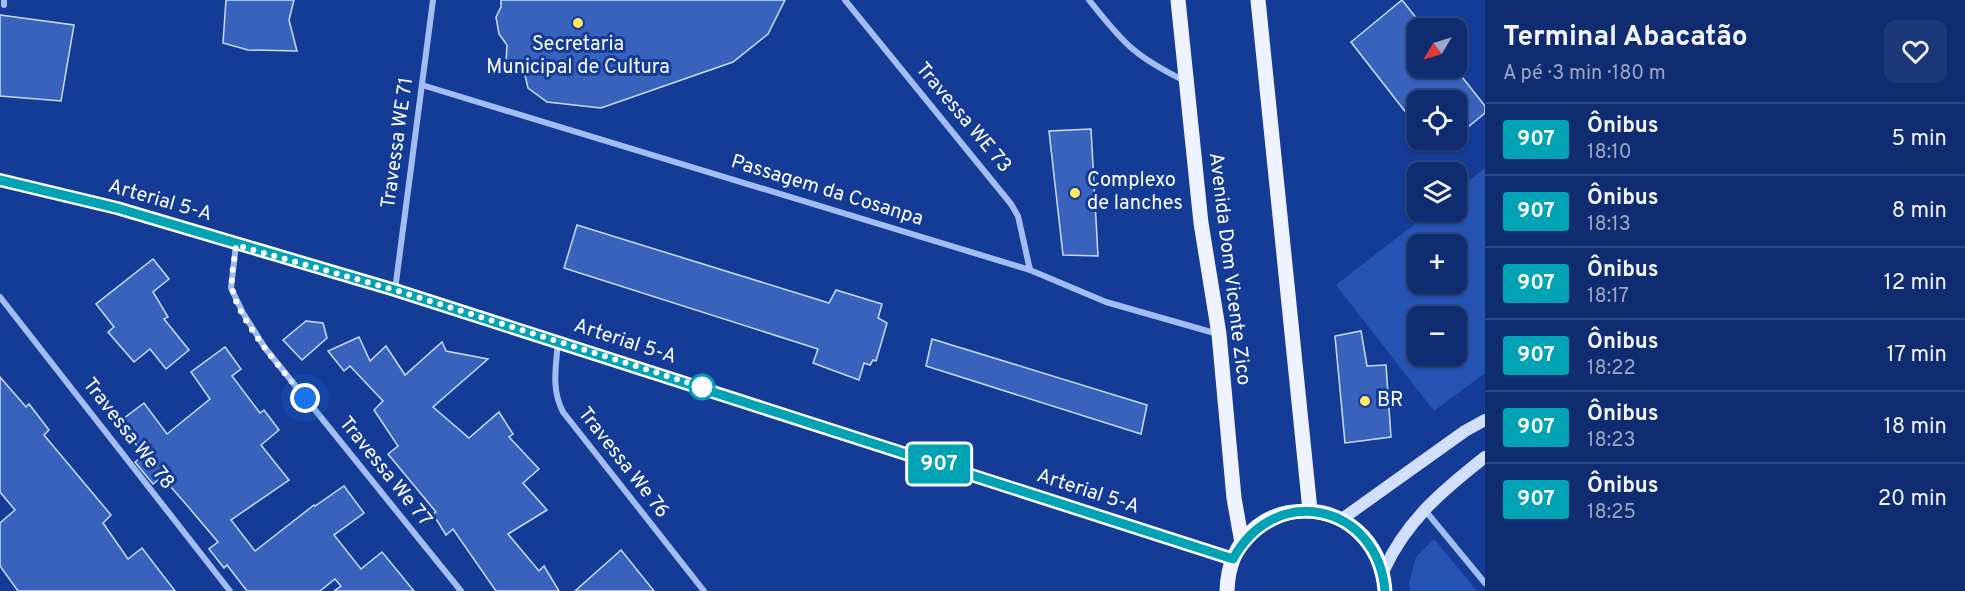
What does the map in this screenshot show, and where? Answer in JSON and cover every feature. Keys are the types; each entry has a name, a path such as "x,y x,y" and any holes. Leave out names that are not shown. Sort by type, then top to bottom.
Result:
{"main road":[{"name":"Avenida Dom Vicente Zico","path":"1178,0 1201,223 1219,334 1234,498 1242,543"},
{"path":"1258,0 1310,510"},
{"name":"Arterial 5-A","path":"0,180 117,208 236,245 395,290 1233,559"},
{"path":"1342,519 1464,431 1485,420"},
{"path":"1384,570 1394,548 1424,509 1445,489 1485,458"},
{"path":"1227,591 1233,559 1242,543 1256,528 1272,518 1290,512 1310,510 1342,519 1368,540 1384,570 1385,591"}],"street":[{"name":"Travessa WE 71","path":"395,290 433,0"},
{"name":"Travessa WE 73","path":"845,0 1004,193 1018,216 1030,270"},
{"path":"1089,0 1125,46 1144,60 1185,81"},
{"name":"Passagem da Cosanpa","path":"423,86 1030,270 1106,302 1219,334"},
{"name":"Travessa We 77","path":"236,245 231,288 243,313 265,348 460,591"},
{"name":"Travessa We 78","path":"0,297 230,591"},
{"name":"Travessa We 76","path":"558,341 554,384 556,399 563,412 704,591"},
{"path":"1424,509 1485,583"}],"shaded area":[{"path":"1485,168 1485,373 1434,411 1336,285 1417,222 1467,222 1467,182"},
{"path":"1434,539 1477,591 1410,591 1409,583 1416,557"}],"building":[{"path":"226,0 294,0 289,20 297,51 248,50 223,43"},
{"path":"501,0 785,0 768,34 733,62 601,108 547,102 528,88 524,71 506,63 507,45 499,34 496,17 501,7"},
{"path":"1402,0 1416,18 1407,18 1407,78 1463,78 1485,106 1485,113 1467,128 1467,90 1407,90 1407,114 1351,42"},
{"path":"0,15 74,25 61,101 0,96"},
{"name":"Complexo de lanches","path":"1091,129 1098,256 1063,255 1049,131"},
{"path":"577,225 829,303 836,290 882,304 878,318 887,323 876,361 873,360 870,365 864,363 859,380 813,363 818,349 564,268"},
{"path":"153,259 169,279 153,292 168,317 164,319 189,350 166,369 150,349 134,362 108,332 114,327 96,304"},
{"path":"306,321 323,323 327,338 302,360 283,340"},
{"name":"BR","path":"1361,331 1367,366 1386,365 1391,437 1345,443 1335,336"},
{"path":"359,337 370,361 386,346 405,375 442,342 446,351 488,359 433,407 469,438 499,412 513,434 509,437 539,469 523,483 547,510 508,534 539,571 544,566 559,591 496,591 453,529 446,535 433,514 436,512 388,454 398,446 374,410 383,401 350,366 344,371 328,351"},
{"path":"932,339 1147,405 1141,434 926,366"},
{"path":"225,347 241,369 232,376 260,413 264,410 279,430 261,445 289,480 231,520 255,551 314,505 344,486 364,513 334,535 361,569 382,552 414,591 334,591 341,586 335,579 320,591 247,591 227,565 224,568 209,549 218,542 185,503 162,477 153,484 135,462 144,455 119,422 144,403 167,434 210,399 191,372"},
{"path":"0,377 26,407 29,404 49,430 44,435 111,515 103,523 128,559 142,548 175,591 18,591 0,566 0,523 15,510 0,492"},
{"path":"621,550 654,591 575,591"}],"bus line":[{"name":"907","path":"0,180 37,187 117,208 236,245 395,290 1233,559 1242,543 1256,528 1272,518 1290,512 1310,510 1342,519 1368,540 1384,570 1385,591"}],"place":[{"name":"Secretaria Municipal de Cultura","path":"578,23"},
{"name":"Complexo de lanches","path":"1075,193"},
{"name":"BR","path":"1365,401"}],"route":[{"path":"305,398 265,348 243,313 231,288 236,245 395,290 705,388 702,387"}]}
